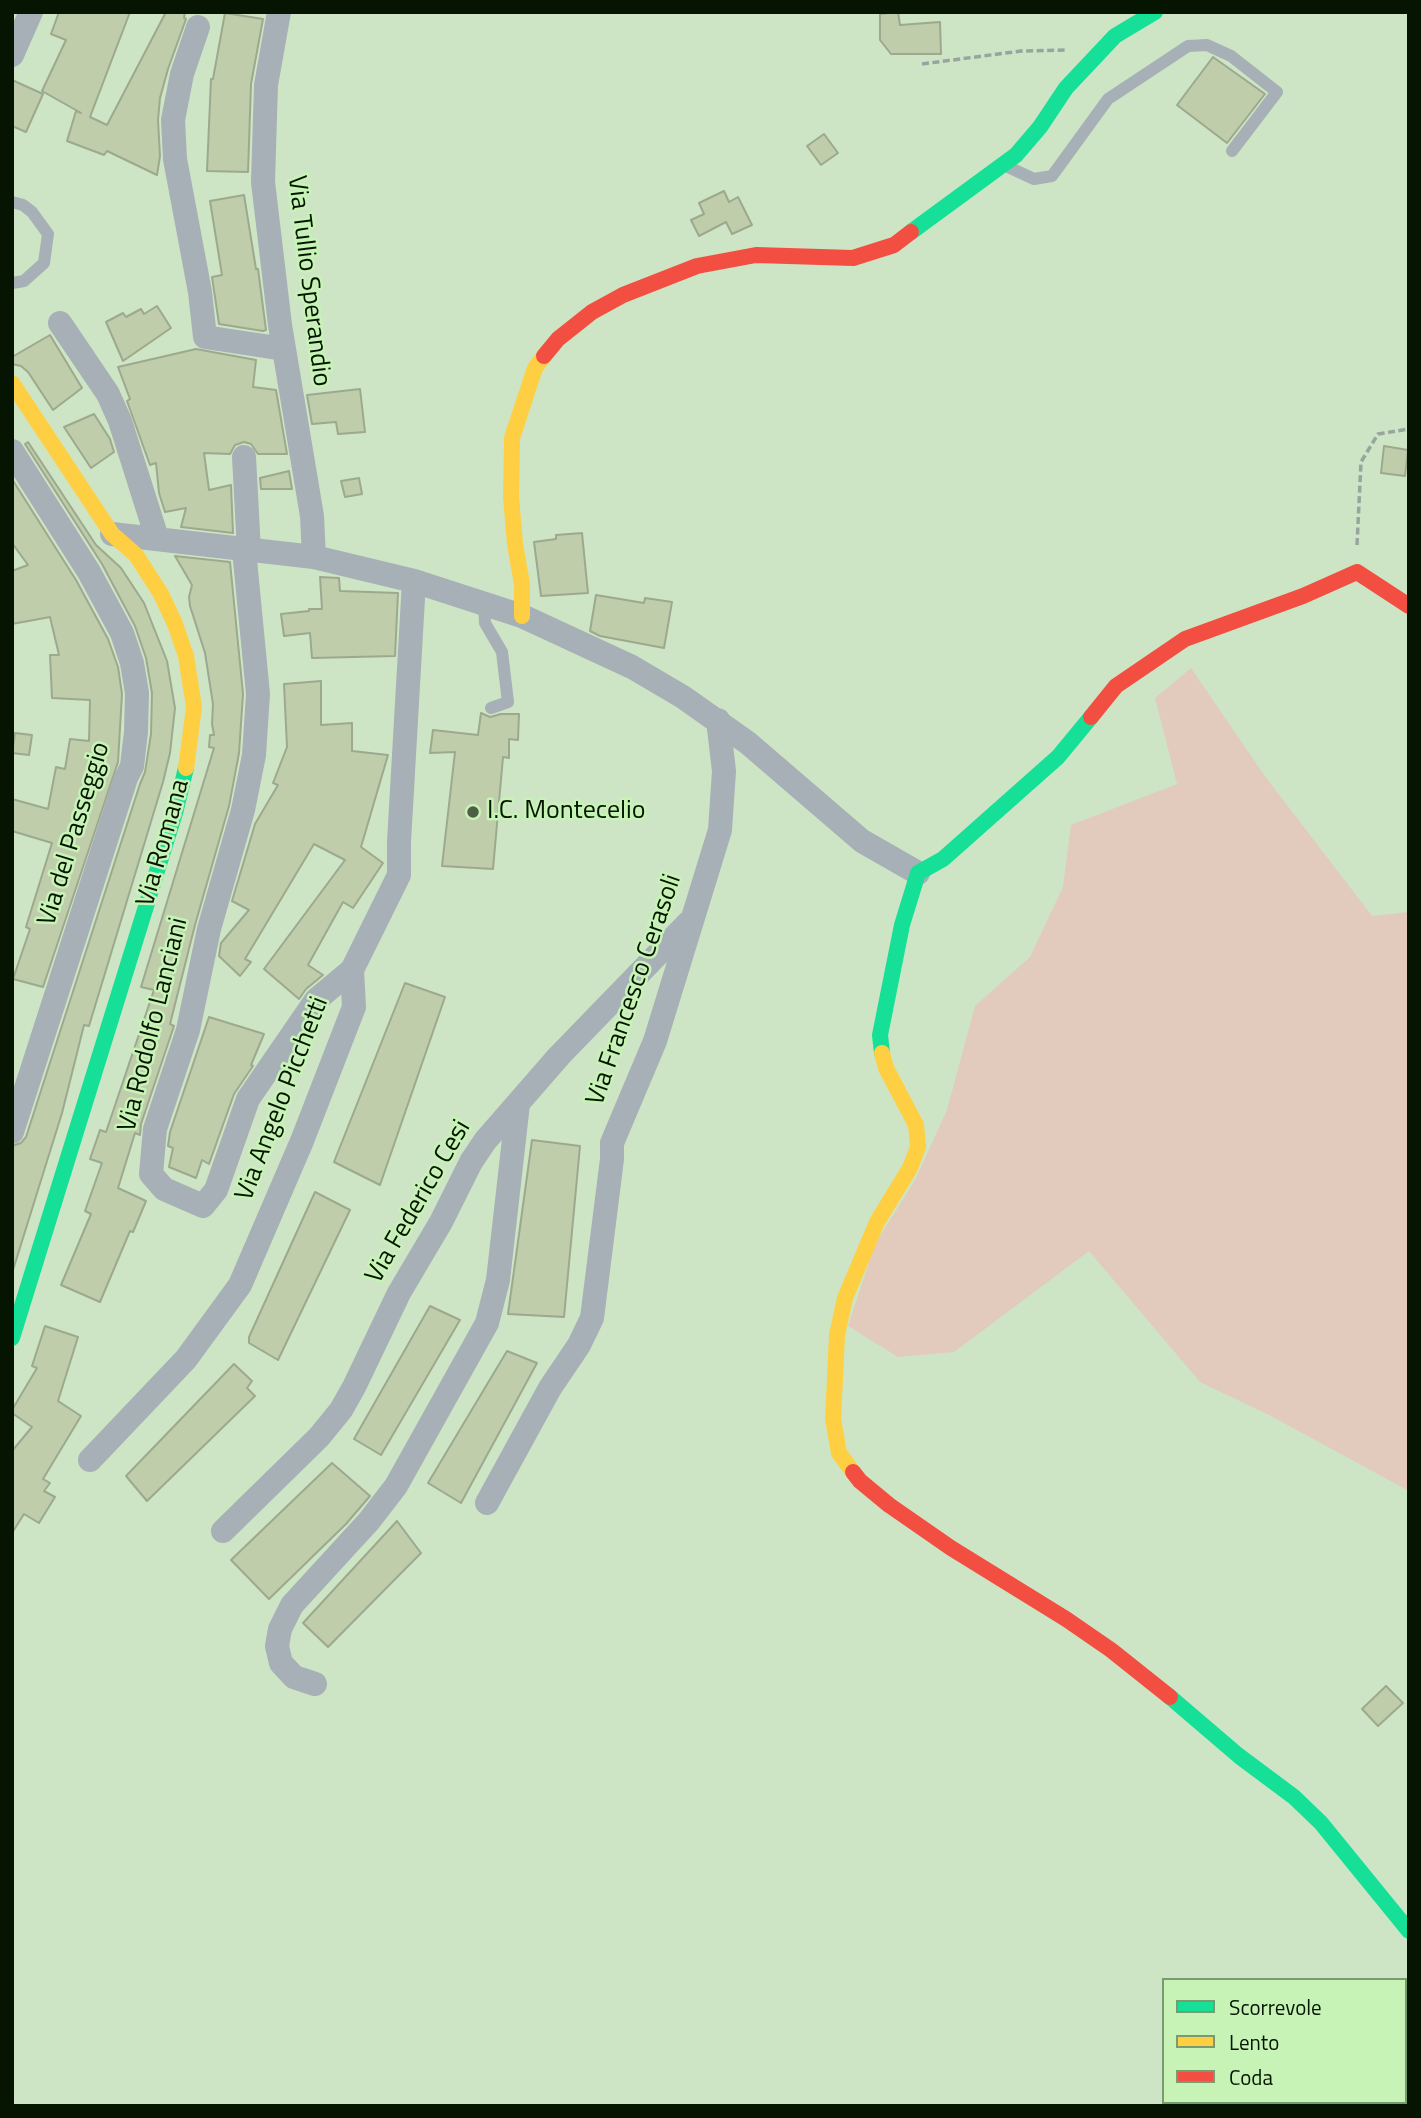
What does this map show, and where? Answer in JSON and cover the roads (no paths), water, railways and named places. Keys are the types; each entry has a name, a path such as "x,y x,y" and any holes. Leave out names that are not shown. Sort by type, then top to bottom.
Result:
{"street":[{"path":"12,55 31,12"},
{"path":"522,616 523,584 515,544 511,497 512,438 536,368 558,339 592,312 624,295 697,266 756,255 853,257 894,245 1016,155 1040,127 1066,88 1115,36 1155,12"},
{"name":"Via Tullio Sperandio","path":"278,13 266,85 264,182 284,349 312,516 314,557"},
{"path":"198,27 182,74 173,120 176,159 200,292 205,337 284,349"},
{"path":"60,323 108,394 120,421 157,538"},
{"name":"Via Romana","path":"12,383 112,534 136,555 161,594 175,624 192,682 192,732 185,774 172,823 12,1338"},
{"name":"Via del Passeggio","path":"12,451 89,572 122,633 132,663 137,693 132,766 12,1132"},
{"name":"Via Rodolfo Lanciani","path":"244,457 246,550 258,694 254,755 243,810 209,929 188,1030 155,1129 151,1174 164,1189 203,1206 216,1190 248,1098 316,1000 352,970"},
{"path":"112,534 314,557 414,582 522,616 644,673 718,720 854,835 879,853 918,873"},
{"path":"1409,606 1357,572 1303,596 1185,639 1116,686 1058,757 943,859 918,873 905,914 880,1035 886,1068 916,1125 918,1147 911,1168 877,1222 842,1307 836,1345 833,1419 839,1453 860,1481 889,1505 958,1553 1097,1640 1303,1804 1409,1931"},
{"name":"Via Angelo Picchetti","path":"90,1460 186,1359 240,1285 302,1141 354,1007 352,970 399,874 414,582"},
{"name":"Via Francesco Cerasoli","path":"486,1503 550,1388 579,1345 592,1318 612,1143 655,1041 691,920 709,871 722,814 724,771 718,720"},
{"name":"Via Federico Cesi","path":"223,1531 314,1443 341,1410 399,1293 437,1229 471,1162 491,1134 574,1039 691,920"},
{"path":"315,1684 294,1677 281,1663 277,1646 280,1629 292,1605 365,1526 396,1486 483,1329 498,1280 518,1104"}],"lane":[{"path":"1003,165 1034,179 1052,176 1108,99 1188,46 1207,44 1231,56 1277,92 1231,151"},
{"path":"12,202 23,205 32,212 48,234 44,263 24,281 12,283"},
{"path":"484,604 485,622 502,652 508,702 491,708"}],"place":[{"name":"I.C. Montecelio","path":"473,812"}]}
